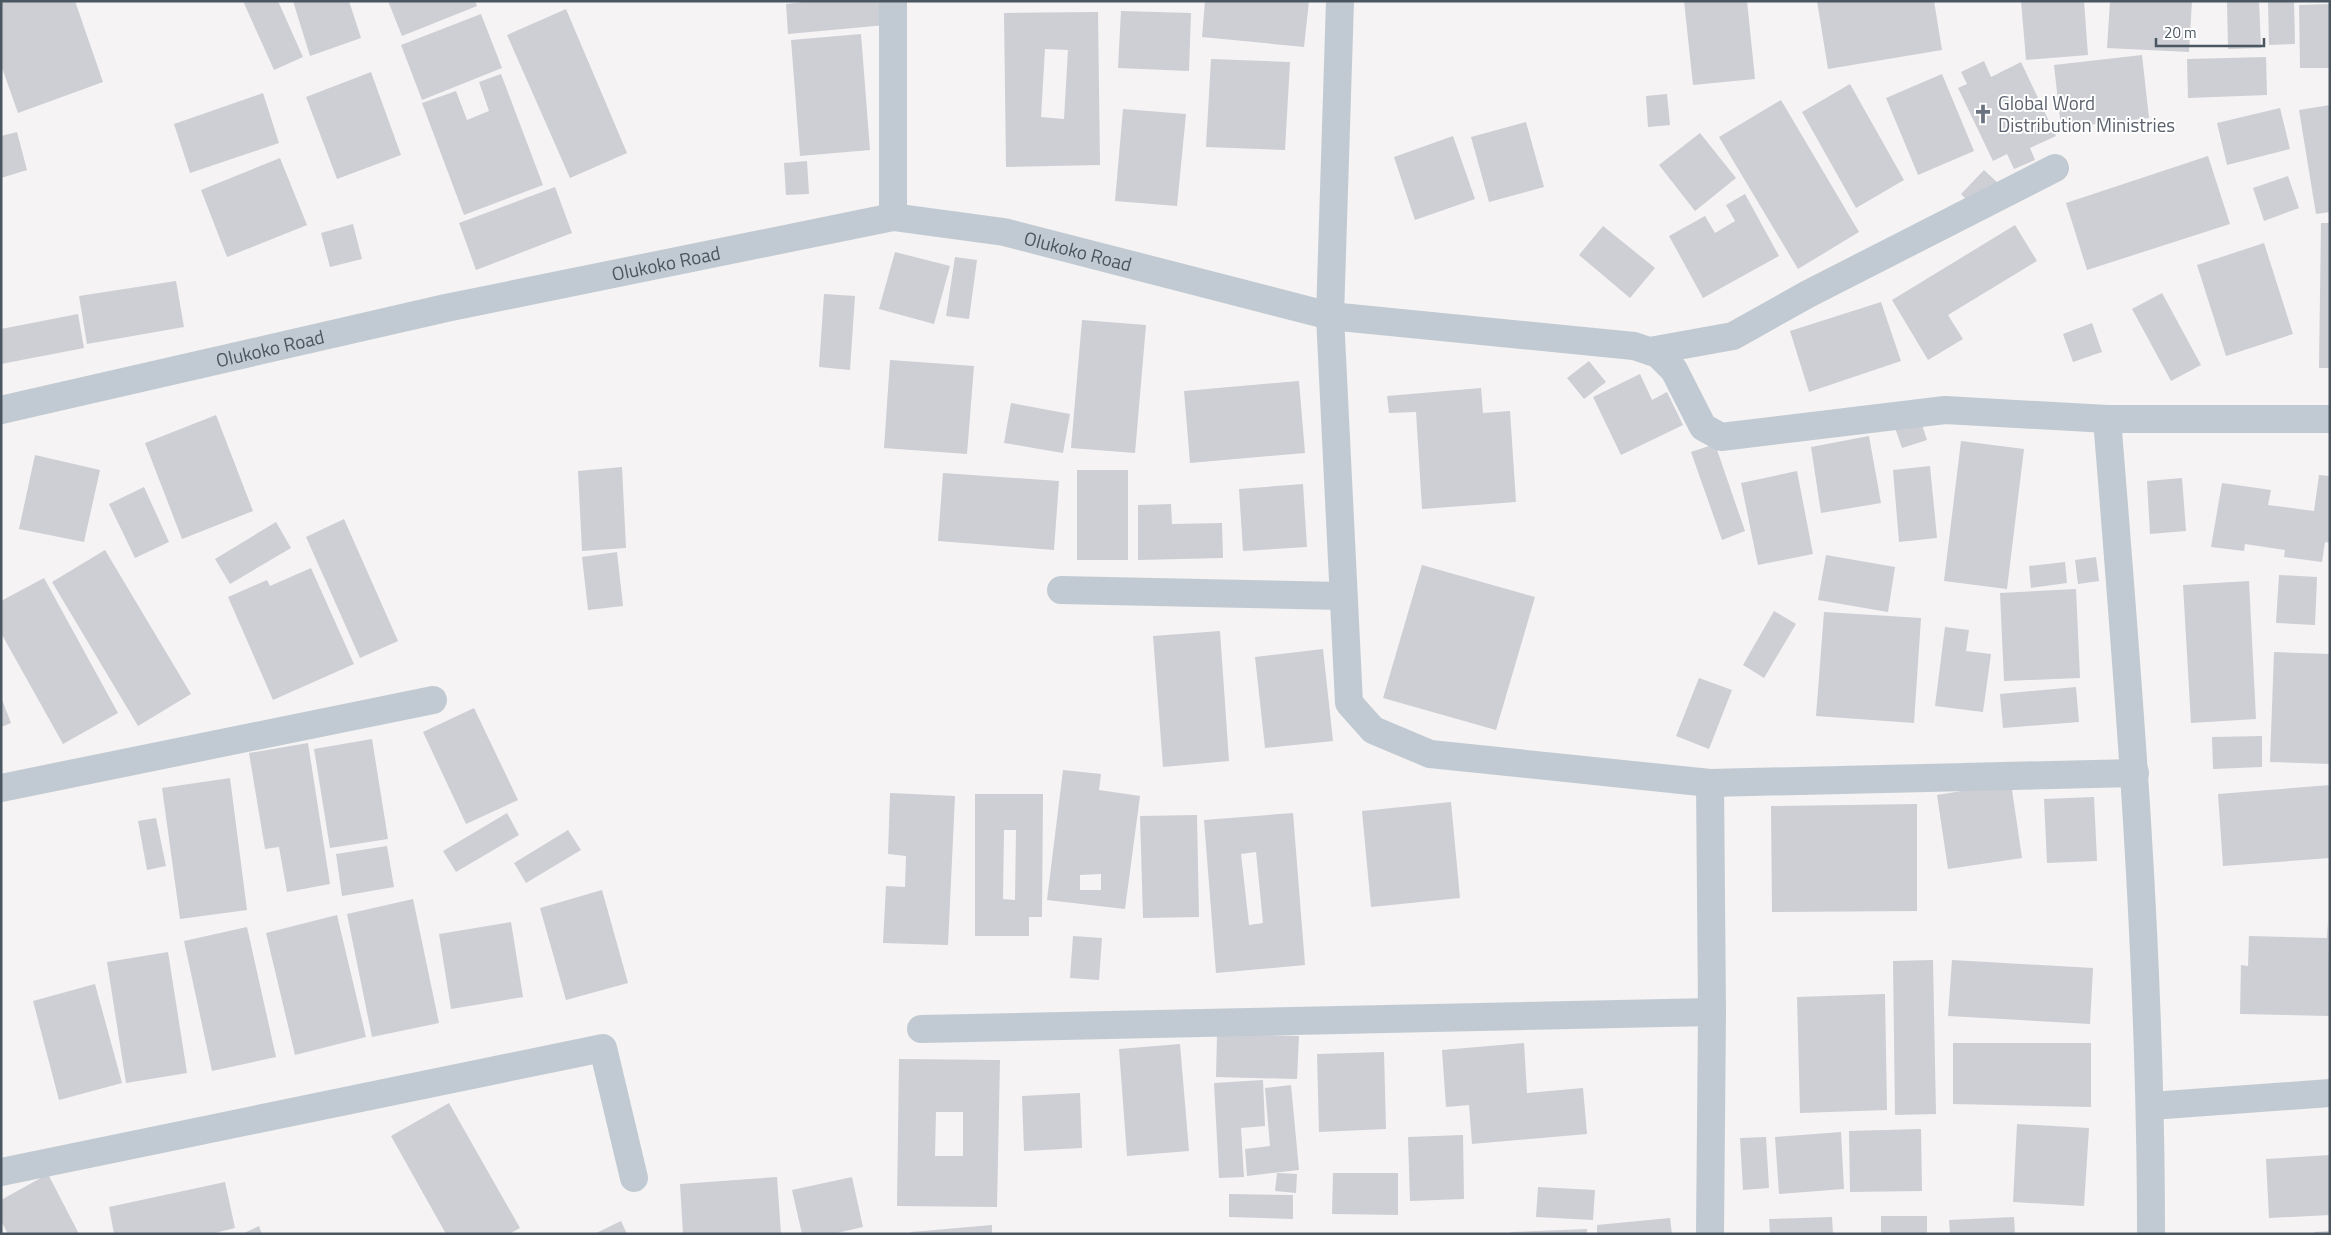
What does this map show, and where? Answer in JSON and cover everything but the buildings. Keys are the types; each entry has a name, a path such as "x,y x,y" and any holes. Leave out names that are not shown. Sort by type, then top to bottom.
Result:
{"street":[{"path":"893,1 893,217"},
{"path":"1340,1 1330,316 1349,702 1373,730 1430,754 1710,783 2135,773"},
{"path":"1650,351 1733,336 1808,294 2055,168"},
{"name":"Olukoko Road","path":"1,410 446,308 893,217 1004,232 1330,316 1634,346 1650,351"},
{"path":"1650,351 1658,354 1674,370 1703,427 1721,436 1945,410 2107,419 2330,419"},
{"path":"2107,419 2135,773 2151,1106 2151,1234"},
{"path":"1061,590 1343,596"},
{"path":"1,788 433,700"},
{"path":"1710,783 1712,1012 1710,1234"},
{"path":"921,1029 1712,1012"},
{"path":"1,1172 603,1048 634,1178"},
{"path":"2151,1106 2330,1093"}],"place":[{"name":"Global Word Distribution Ministries","path":"1983,114"}]}
